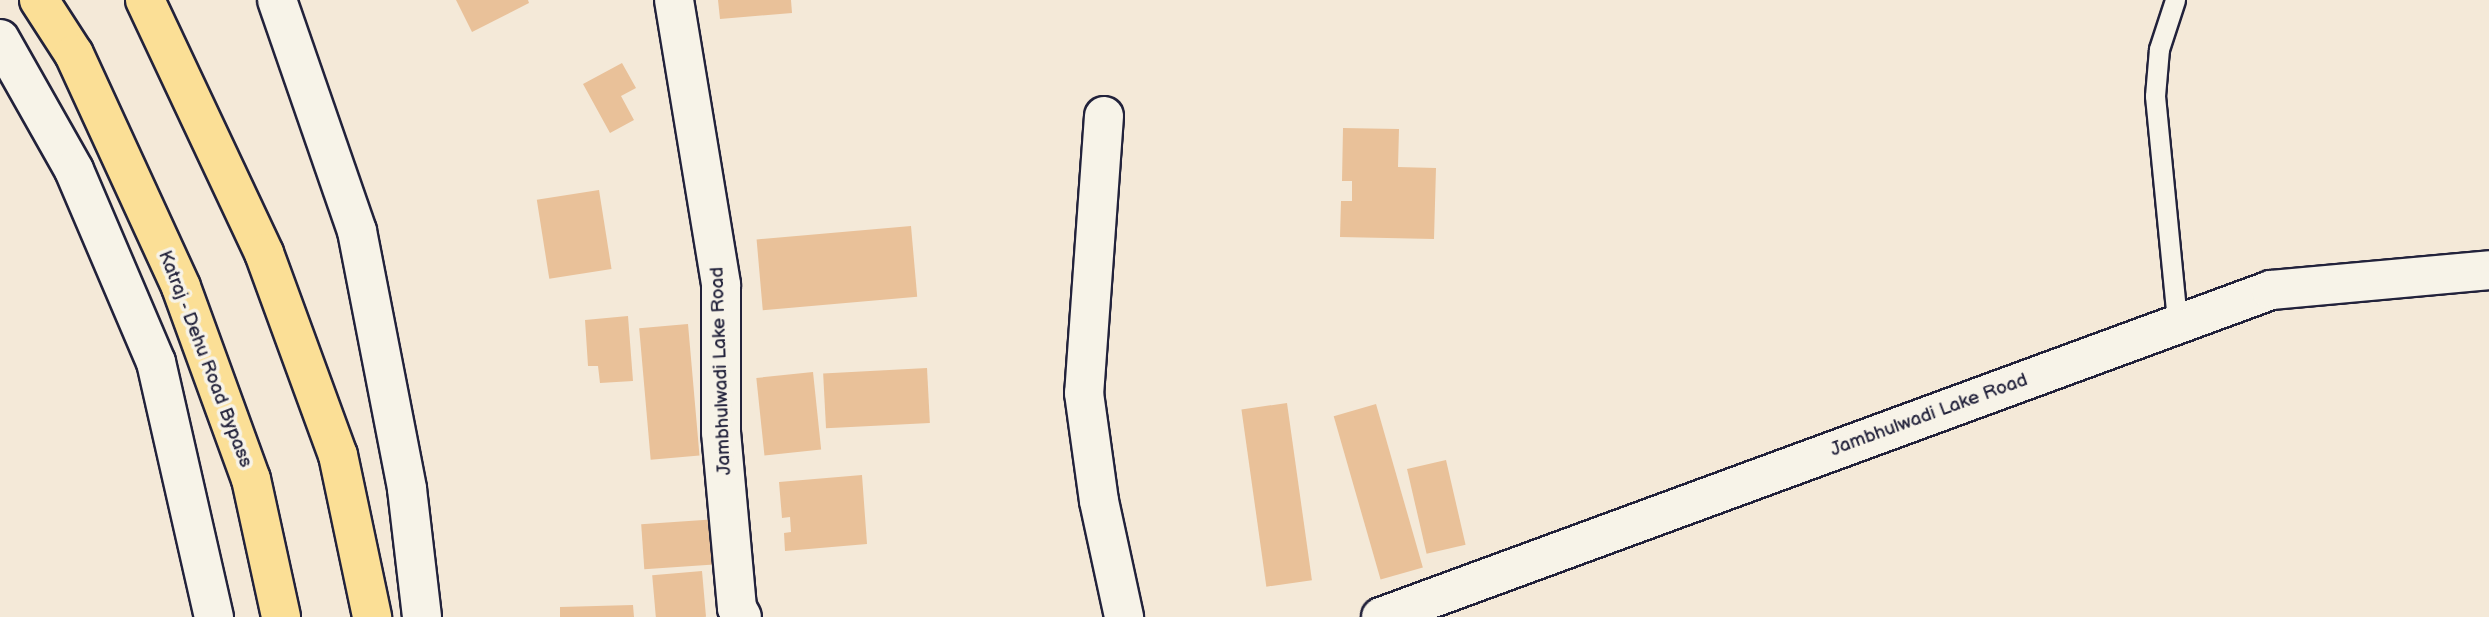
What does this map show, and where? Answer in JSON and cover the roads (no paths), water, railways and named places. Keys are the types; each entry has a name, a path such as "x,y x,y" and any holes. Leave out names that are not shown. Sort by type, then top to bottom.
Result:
{"highway":[{"name":"Katraj - Dehu Road Bypass","path":"39,0 74,54 181,287 251,479 281,617"},
{"path":"145,0 264,253 338,455 372,617"}],"street":[{"path":"277,0 357,231 407,489 422,617"},
{"name":"Jambhulwadi Lake Road","path":"674,0 721,285 721,432 737,608 742,617"},
{"path":"0,38 74,170 156,362 214,617"},
{"path":"1104,116 1084,393 1099,501 1124,617"},
{"name":"Jambhulwadi Lake Road","path":"1381,617 2177,322 2271,290 2489,270"}],"lane":[{"path":"2175,0 2159,49 2155,96 2177,322"}]}
